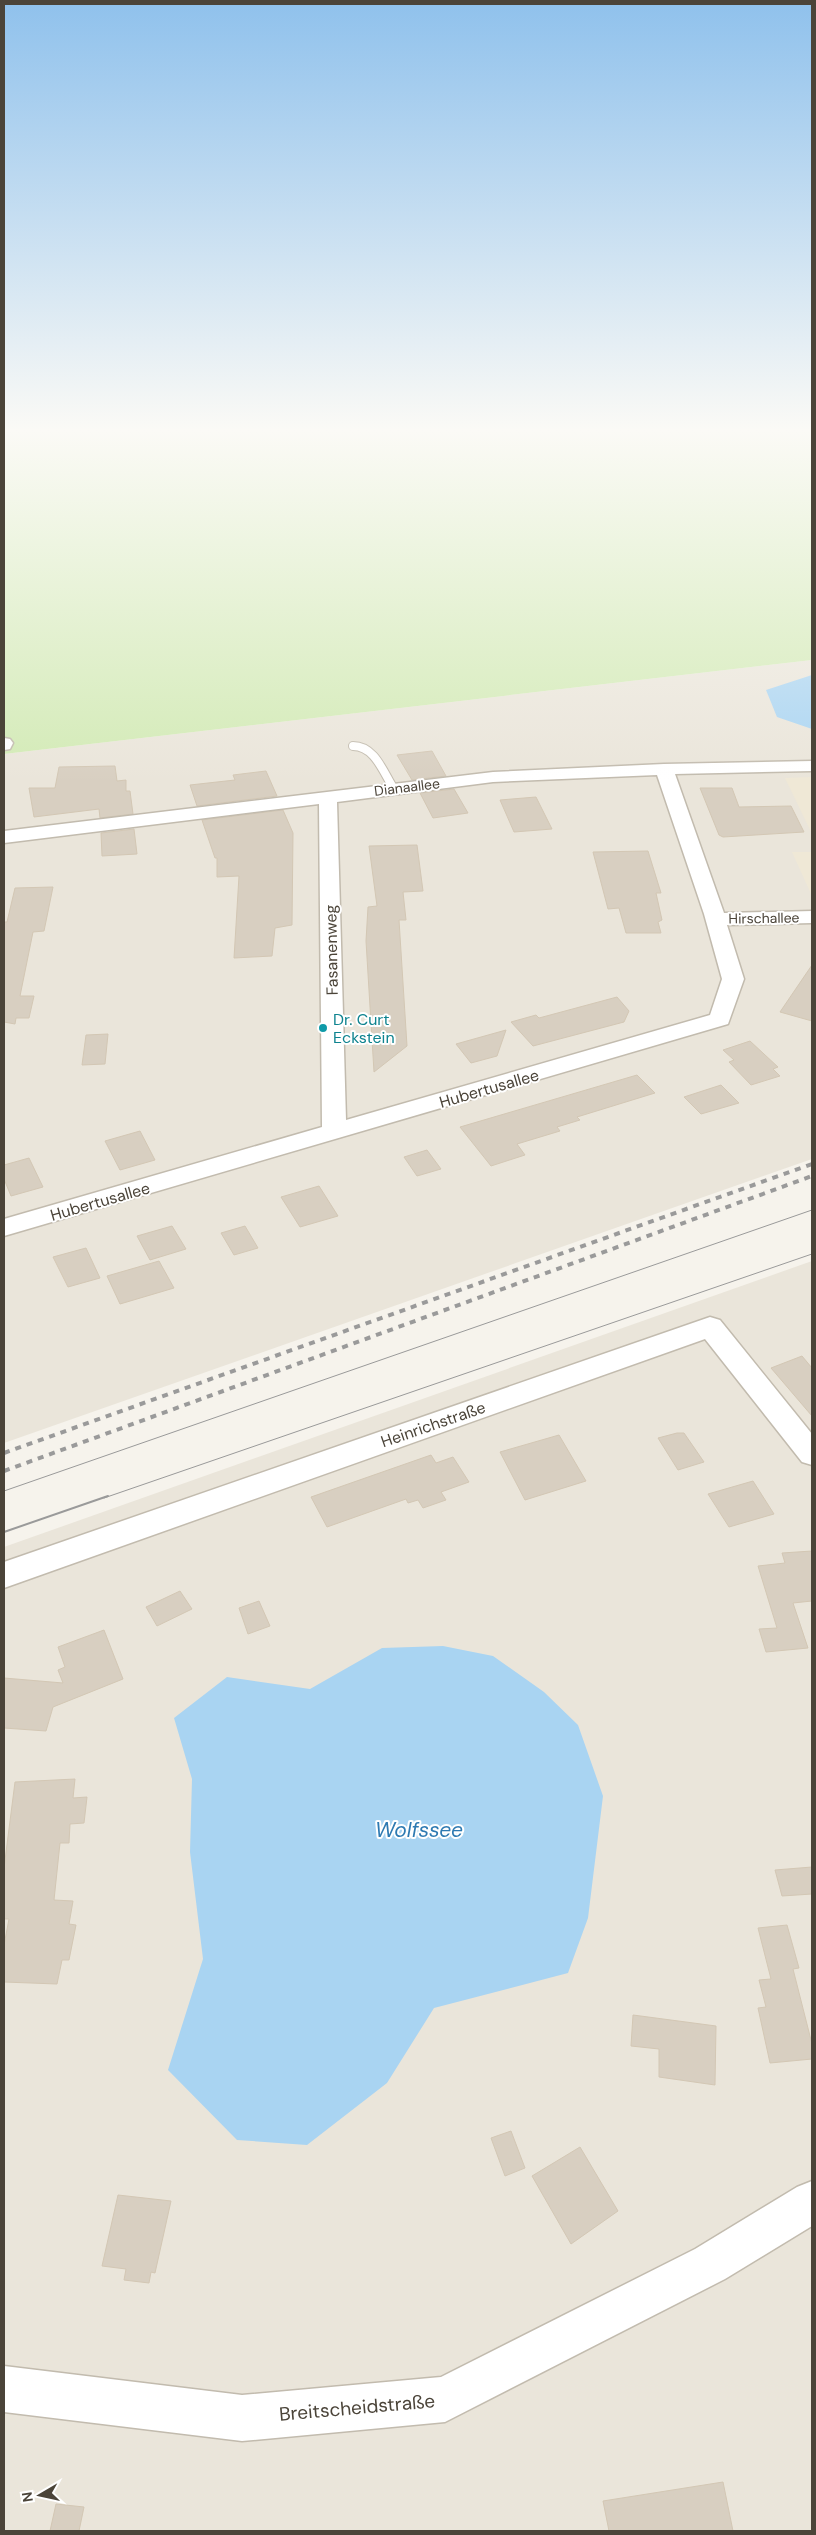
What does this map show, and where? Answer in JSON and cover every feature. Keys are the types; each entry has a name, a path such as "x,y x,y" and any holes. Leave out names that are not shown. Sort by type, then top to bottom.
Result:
{"street":[{"name":"Dianaallee","path":"4,837 493,776 664,769 812,766"},
{"name":"Hubertusallee","path":"4,1228 720,1019 733,979 716,919 664,769"},
{"name":"Fasanenweg","path":"328,797 334,1133"},
{"name":"Hirschallee","path":"716,919 812,917"},
{"name":"Heinrichstraße","path":"4,1575 710,1327 812,1454"},
{"name":"Breitscheidstraße","path":"4,2389 242,2418 445,2399 710,2264 812,2202"}],"lane":[{"path":"353,746 364,746 370,750 394,789"}],"shaded area":[{"path":"812,660 812,1159 4,1443 4,754"},
{"path":"812,777 812,834 785,778"},
{"path":"792,852 812,852 812,896"},
{"path":"812,1261 812,2531 4,2531 4,1547"}],"green space":[{"path":"4,546 812,546 812,660 4,754"}],"water":[{"path":"812,675 812,729 777,717 766,690"},
{"name":"Wolfssee","path":"443,1646 493,1656 544,1692 578,1725 603,1796 588,1918 568,1973 434,2008 387,2083 307,2145 237,2140 168,2070 203,1959 190,1852 192,1779 174,1718 227,1677 310,1689 382,1648"}],"building":[{"path":"432,751 446,776 412,780 397,755"},
{"path":"115,766 117,781 126,780 126,791 130,791 133,814 100,818 99,809 34,817 29,788 55,788 59,767"},
{"path":"266,771 277,796 197,806 190,785 235,780 233,775"},
{"path":"700,788 732,788 739,807 791,806 804,832 723,837 719,835"},
{"path":"454,789 468,813 433,818 420,793"},
{"path":"536,797 552,829 514,832 500,800"},
{"path":"283,810 293,833 292,925 275,928 272,956 234,958 239,876 217,877 217,858 215,858 202,820"},
{"path":"134,829 137,854 102,856 101,833"},
{"path":"417,845 423,891 403,892 406,920 399,920 407,1046 374,1072 366,941 368,907 377,906 369,846"},
{"path":"648,851 661,893 656,893 662,920 658,922 661,933 626,933 619,908 608,909 593,852"},
{"path":"53,887 44,931 33,932 20,996 34,996 29,1018 16,1018 15,1024 4,1022 4,922 7,922 15,888"},
{"path":"812,965 812,1021 780,1012"},
{"path":"617,997 629,1011 624,1022 533,1046 511,1022 536,1015 539,1018"},
{"path":"506,1030 497,1056 471,1063 456,1044"},
{"path":"108,1034 105,1064 82,1065 86,1035"},
{"path":"750,1041 778,1067 773,1069 780,1076 751,1085 729,1062 734,1060 723,1050"},
{"path":"637,1075 655,1093 577,1117 580,1120 557,1127 560,1131 517,1144 525,1155 491,1166 460,1127"},
{"path":"721,1085 739,1103 701,1114 684,1097"},
{"path":"140,1131 155,1160 120,1170 105,1141"},
{"path":"427,1150 441,1169 417,1176 404,1157"},
{"path":"29,1158 43,1187 11,1196 4,1179 4,1165"},
{"path":"319,1186 338,1216 300,1227 281,1197"},
{"path":"172,1226 186,1249 150,1260 137,1236"},
{"path":"245,1226 258,1248 234,1255 221,1233"},
{"path":"86,1248 100,1278 68,1287 53,1257"},
{"path":"159,1261 174,1288 120,1304 107,1276"},
{"path":"802,1356 812,1368 812,1416 771,1368"},
{"path":"684,1433 704,1462 678,1470 658,1438"},
{"path":"559,1435 586,1481 525,1500 500,1452"},
{"path":"431,1455 436,1463 453,1457 469,1482 441,1492 446,1500 423,1508 418,1500 408,1503 406,1499 327,1527 311,1497"},
{"path":"753,1481 774,1514 729,1527 708,1494"},
{"path":"812,1551 812,1601 793,1603 808,1648 766,1652 759,1629 777,1628 758,1566 785,1563 782,1553"},
{"path":"180,1591 192,1609 157,1626 146,1607"},
{"path":"259,1601 270,1626 248,1634 239,1608"},
{"path":"104,1630 123,1679 53,1707 46,1731 4,1728 4,1678 63,1683 58,1670 65,1667 58,1647"},
{"path":"75,1779 73,1798 87,1797 84,1823 70,1824 69,1843 60,1843 54,1900 73,1901 69,1924 76,1925 69,1960 62,1960 57,1984 4,1982 4,1945 9,1919 4,1919 4,1868 15,1782"},
{"path":"812,1867 812,1894 782,1896 775,1870"},
{"path":"787,1925 799,1968 793,1969 812,2044 812,2059 770,2063 758,2008 766,2007 759,1980 771,1979 758,1928"},
{"path":"633,2015 716,2026 715,2085 659,2077 659,2049 631,2046"},
{"path":"511,2131 525,2168 505,2176 491,2138"},
{"path":"580,2147 618,2211 571,2244 532,2176"},
{"path":"118,2195 171,2201 155,2273 151,2272 149,2283 124,2280 126,2269 102,2266"},
{"path":"723,2482 733,2531 609,2531 603,2501"},
{"path":"56,2504 84,2507 79,2531 50,2531"}],"tram line":[{"path":"4,1491 812,1210"},
{"path":"104,1498 812,1254"},
{"path":"4,1532 108,1496"}],"railway":[{"path":"4,1453 812,1164"},
{"path":"4,1471 812,1176"}],"place":[{"name":"Dr. Curt Eckstein","path":"323,1028"}]}
